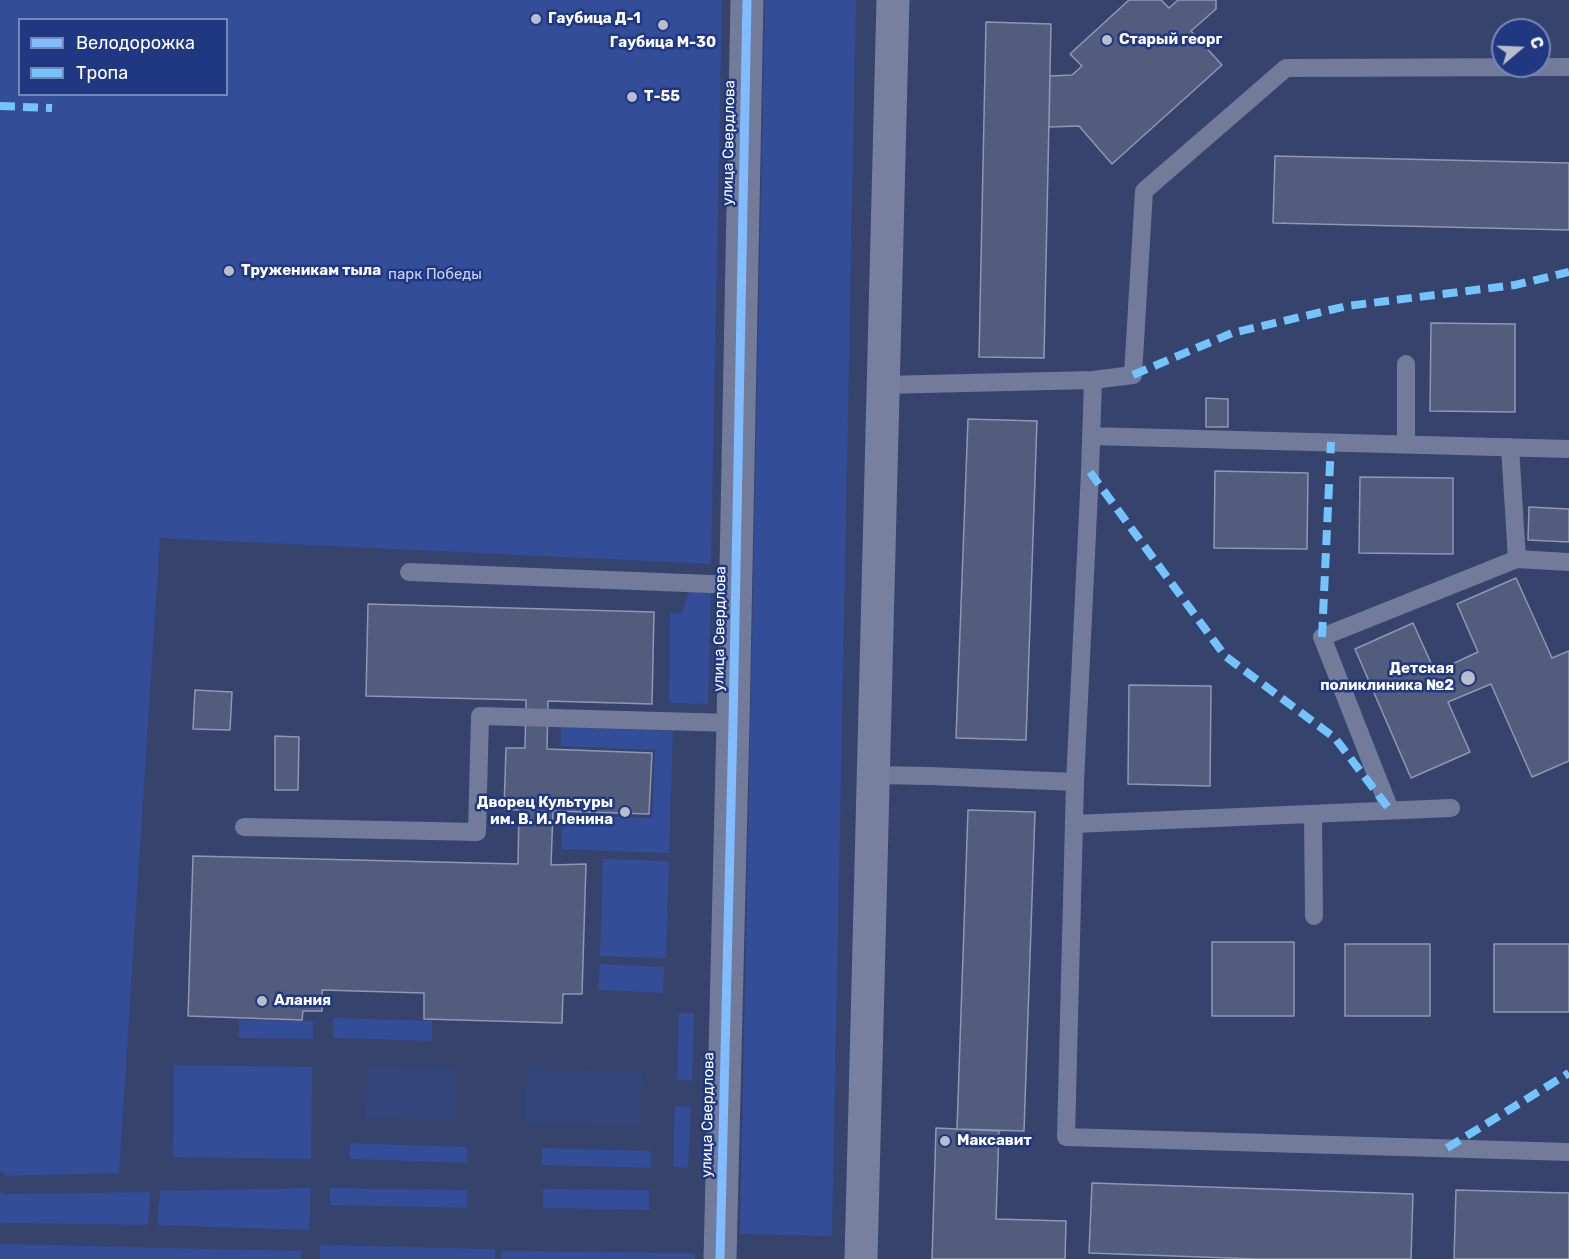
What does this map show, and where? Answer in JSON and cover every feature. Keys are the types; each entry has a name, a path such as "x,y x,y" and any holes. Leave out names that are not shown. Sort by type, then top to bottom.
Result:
{"main road":[{"path":"861,1259 893,0"}],"street":[{"name":"улица Свердлова","path":"720,1259 747,0"}],"lane":[{"path":"883,385 1093,380 1133,375 1144,190 1286,68 1569,67"},
{"path":"1406,364 1406,444"},
{"path":"1093,380 1075,782 1066,1137 1569,1152"},
{"path":"1091,436 1569,449"},
{"path":"1510,447 1517,559"},
{"path":"1390,810 1322,637 1517,559 1569,562"},
{"path":"409,572 736,585"},
{"path":"244,826 477,832 480,716 733,723"},
{"path":"873,775 1075,782"},
{"path":"1074,824 1451,808"},
{"path":"1313,814 1314,916"}],"green space":[{"name":"парк Победы","path":"0,0 722,0 711,564 160,538 119,1173 7,1176 0,1171"},
{"path":"765,0 856,0 832,1236 740,1234"},
{"path":"690,588 711,588 708,704 669,703 670,613 682,614"},
{"path":"561,727 673,731 669,853 561,849 562,815 652,818 655,750 561,746"},
{"path":"603,859 669,861 666,958 600,956"},
{"path":"600,964 664,967 663,993 598,990"},
{"path":"679,1013 694,1013 692,1081 677,1080"},
{"path":"333,1018 432,1021 432,1041 333,1038"},
{"path":"239,1020 313,1021 313,1039 239,1038"},
{"path":"174,1065 312,1067 311,1159 173,1157"},
{"path":"675,1106 691,1107 688,1168 673,1167"},
{"path":"350,1143 467,1147 467,1163 350,1159"},
{"path":"542,1148 651,1151 651,1168 542,1165"},
{"path":"311,1188 309,1230 157,1225 160,1191"},
{"path":"330,1188 467,1190 467,1208 330,1205"},
{"path":"543,1189 649,1190 649,1210 543,1208"},
{"path":"0,1191 5,1194 150,1192 148,1225 0,1223"},
{"path":"0,1244 302,1251 301,1259 0,1259"},
{"path":"320,1245 495,1249 495,1259 320,1259"},
{"path":"501,1251 695,1253 695,1259 501,1259"}],"shaded area":[{"path":"367,1068 456,1069 456,1119 366,1118"},
{"path":"527,1070 641,1072 640,1125 525,1122"}],"building":[{"path":"1129,0 1161,0 1169,8 1178,0 1216,0 1216,9 1191,31 1222,65 1112,164 1079,126 1049,127 1050,76 1072,75 1082,66 1070,54"},
{"path":"986,22 1051,24 1044,358 979,357"},
{"path":"1275,156 1569,163 1569,230 1273,223"},
{"path":"1431,323 1515,324 1515,412 1430,411"},
{"path":"1206,398 1228,399 1228,427 1206,427"},
{"path":"968,419 1037,421 1026,740 956,738"},
{"path":"1215,471 1308,473 1307,549 1214,548"},
{"path":"1360,477 1453,478 1453,554 1359,553"},
{"path":"1529,507 1569,509 1569,542 1528,540"},
{"name":"Детская поликлиника №2","path":"1516,578 1552,658 1569,651 1569,761 1532,777 1491,684 1448,702 1470,752 1411,778 1355,649 1413,623 1435,672 1478,652 1457,604"},
{"name":"Дворец Культуры им. В. И. Ленина","path":"368,604 654,612 652,704 548,701 547,749 652,753 649,814 553,811 551,865 586,864 582,994 563,994 562,1023 424,1019 424,993 322,990 322,1011 303,1011 302,1020 188,1016 193,856 518,864 519,810 504,809 506,748 525,748 526,700 366,696"},
{"path":"1129,685 1211,686 1210,786 1128,784"},
{"path":"195,690 232,692 230,730 193,729"},
{"path":"275,736 299,737 298,790 275,790"},
{"path":"968,810 1035,812 1024,1131 957,1129"},
{"path":"1212,942 1294,942 1294,1016 1212,1016"},
{"path":"1345,944 1430,944 1430,1016 1345,1016"},
{"path":"1494,944 1569,944 1569,1012 1494,1012"},
{"path":"936,1128 999,1131 996,1219 1066,1221 1065,1259 932,1259"},
{"path":"1092,1183 1413,1194 1411,1259 1257,1259 1089,1253"},
{"path":"1456,1190 1569,1193 1569,1259 1454,1259"}],"marked path":[{"path":"0,106 52,108"},
{"path":"1133,375 1232,333 1347,306 1515,285 1569,272"},
{"path":"1322,637 1331,442"},
{"path":"1090,472 1225,656 1335,738 1390,810"},
{"path":"1447,1148 1569,1073"}],"cycle path":[{"path":"720,1259 747,0"}],"place":[{"name":"Гаубица Д-1","path":"536,19"},
{"name":"Гаубица М-30","path":"663,25"},
{"name":"Старый георг","path":"1107,40"},
{"name":"Т-55","path":"632,97"},
{"name":"Труженикам тыла","path":"229,271"},
{"name":"Детская поликлиника №2","path":"1468,678"},
{"name":"Дворец Культуры им. В. И. Ленина","path":"625,812"},
{"name":"Алания","path":"262,1001"},
{"name":"Максавит","path":"945,1141"}]}
